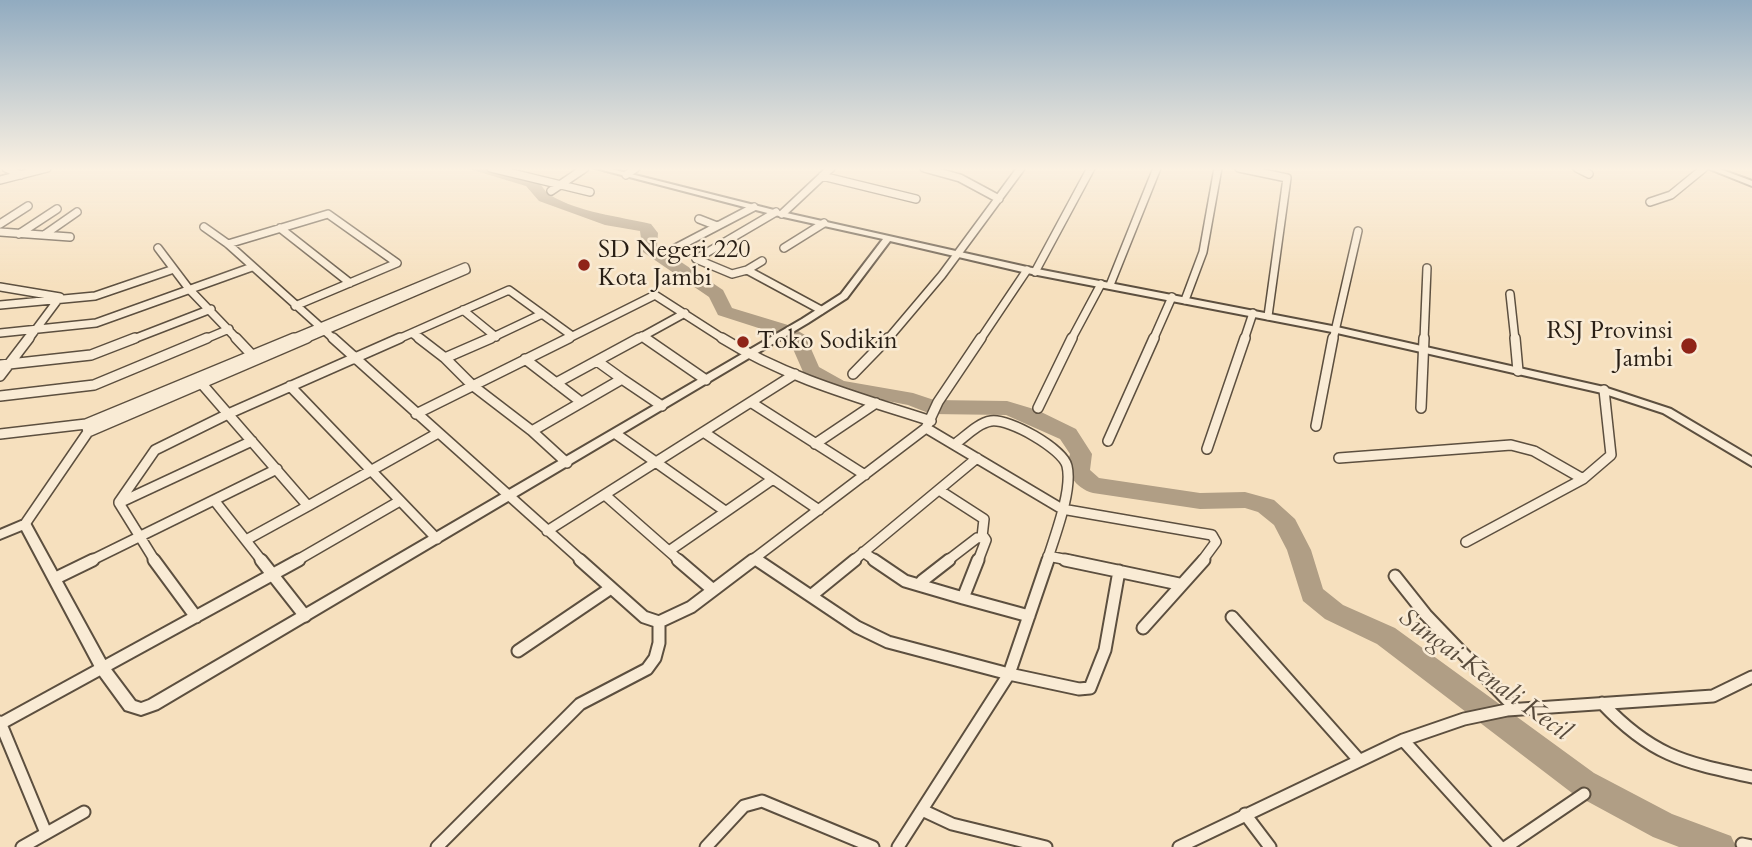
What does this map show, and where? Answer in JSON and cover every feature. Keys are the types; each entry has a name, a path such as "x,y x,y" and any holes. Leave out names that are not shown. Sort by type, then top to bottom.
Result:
{"street":[{"path":"0,224 26,208"},
{"path":"668,252 753,208"},
{"path":"756,208 1031,271 1337,330 1604,390 1667,411 1752,463"},
{"path":"762,261 747,270 729,273 696,258 785,208"},
{"path":"853,374 885,344 960,254 993,208"},
{"path":"204,227 228,244 644,617 659,622 674,617 713,590 865,475 932,416 1031,271 1068,208"},
{"path":"1038,408 1054,371 1105,285 1139,208"},
{"path":"1185,300 1203,252 1211,208"},
{"path":"1268,316 1283,208"},
{"path":"19,233 57,209"},
{"path":"44,235 77,212"},
{"path":"228,244 330,215 397,263 296,306"},
{"path":"699,219 717,226"},
{"path":"784,248 824,223"},
{"path":"280,228 350,283"},
{"path":"1316,426 1358,231"},
{"path":"0,232 70,237"},
{"path":"25,524 103,669 130,706 141,709 153,705 509,498 805,321 844,296 888,238"},
{"path":"159,248 171,270 193,289 253,355"},
{"path":"0,333 96,323 251,267"},
{"path":"0,433 87,428 202,384 275,349 465,267 466,270 322,329"},
{"path":"1421,408 1427,268"},
{"path":"0,288 60,297 95,296 171,270"},
{"path":"747,270 821,310"},
{"path":"118,503 155,450 228,414 509,290 571,335"},
{"path":"1510,294 1518,371"},
{"path":"416,414 650,296 659,296 749,355 876,403 932,416 955,444 1062,509 1210,534 1215,539 1216,546 1179,584 1143,628"},
{"path":"0,305 48,301 60,297"},
{"path":"0,376 4,365 60,297"},
{"path":"1108,441 1172,297"},
{"path":"4,365 91,355 211,309"},
{"path":"463,310 496,337"},
{"path":"556,383 685,313"},
{"path":"1207,449 1254,313"},
{"path":"445,358 542,314"},
{"path":"0,396 94,385 229,329"},
{"path":"412,332 567,463"},
{"path":"642,336 706,380"},
{"path":"0,535 25,524 87,428 253,355 275,349"},
{"path":"525,359 581,402"},
{"path":"597,360 662,406"},
{"path":"547,531 795,374"},
{"path":"532,431 622,379"},
{"path":"202,384 308,506"},
{"path":"290,386 398,502 437,539"},
{"path":"1466,541 1583,478 1612,452 1606,427 1604,390"},
{"path":"752,403 865,475"},
{"path":"815,443 876,403"},
{"path":"898,847 1009,674 1062,509 1068,466 1065,459 1044,442 994,418 955,444"},
{"path":"246,540 438,433"},
{"path":"705,433 819,510"},
{"path":"616,434 659,461 725,511"},
{"path":"118,503 252,441"},
{"path":"1339,458 1511,445 1534,451 1583,478"},
{"path":"812,595 977,458"},
{"path":"56,578 277,469"},
{"path":"669,551 773,478"},
{"path":"922,586 922,581 982,537 985,519 939,490"},
{"path":"605,495 713,590"},
{"path":"214,500 305,616"},
{"path":"46,833 0,723 103,669 398,502"},
{"path":"118,503 138,538 196,617"},
{"path":"963,598 986,540 982,537"},
{"path":"863,552 905,581 1029,616"},
{"path":"1048,556 1179,584"},
{"path":"755,558 858,627 888,642 1009,674 1079,689 1090,688 1102,660 1119,571"},
{"path":"1395,576 1511,710"},
{"path":"518,651 611,588"},
{"path":"1232,617 1359,760"},
{"path":"438,847 580,704 598,692 644,675 654,662 658,647 659,622"},
{"path":"1178,847 1403,740 1464,719 1511,710 1713,696 1752,677"},
{"path":"1602,703 1637,740 1662,755 1752,778"},
{"path":"1403,740 1500,847"},
{"path":"1506,847 1584,794"},
{"path":"706,847 744,806 762,801 873,847"},
{"path":"922,810 971,831 1028,839 1046,847"},
{"path":"22,847 84,812"},
{"path":"1245,814 1270,847"}],"waterway":[{"name":"Sungai Kenali Kecil","path":"571,208 611,222 645,227 650,233 649,248 717,294 724,311 732,316 781,329 798,339 811,370 838,386 913,399 931,407 1007,408 1030,415 1068,434 1081,454 1079,472 1093,485 1200,501 1245,500 1266,506 1283,519 1299,550 1312,594 1334,612 1386,636 1583,783 1664,826 1720,847"}],"place":[{"name":"SD Negeri 220 Kota Jambi","path":"584,265"},
{"name":"Toko Sodikin","path":"743,342"},
{"name":"RSJ Provinsi Jambi","path":"1689,346"}]}
